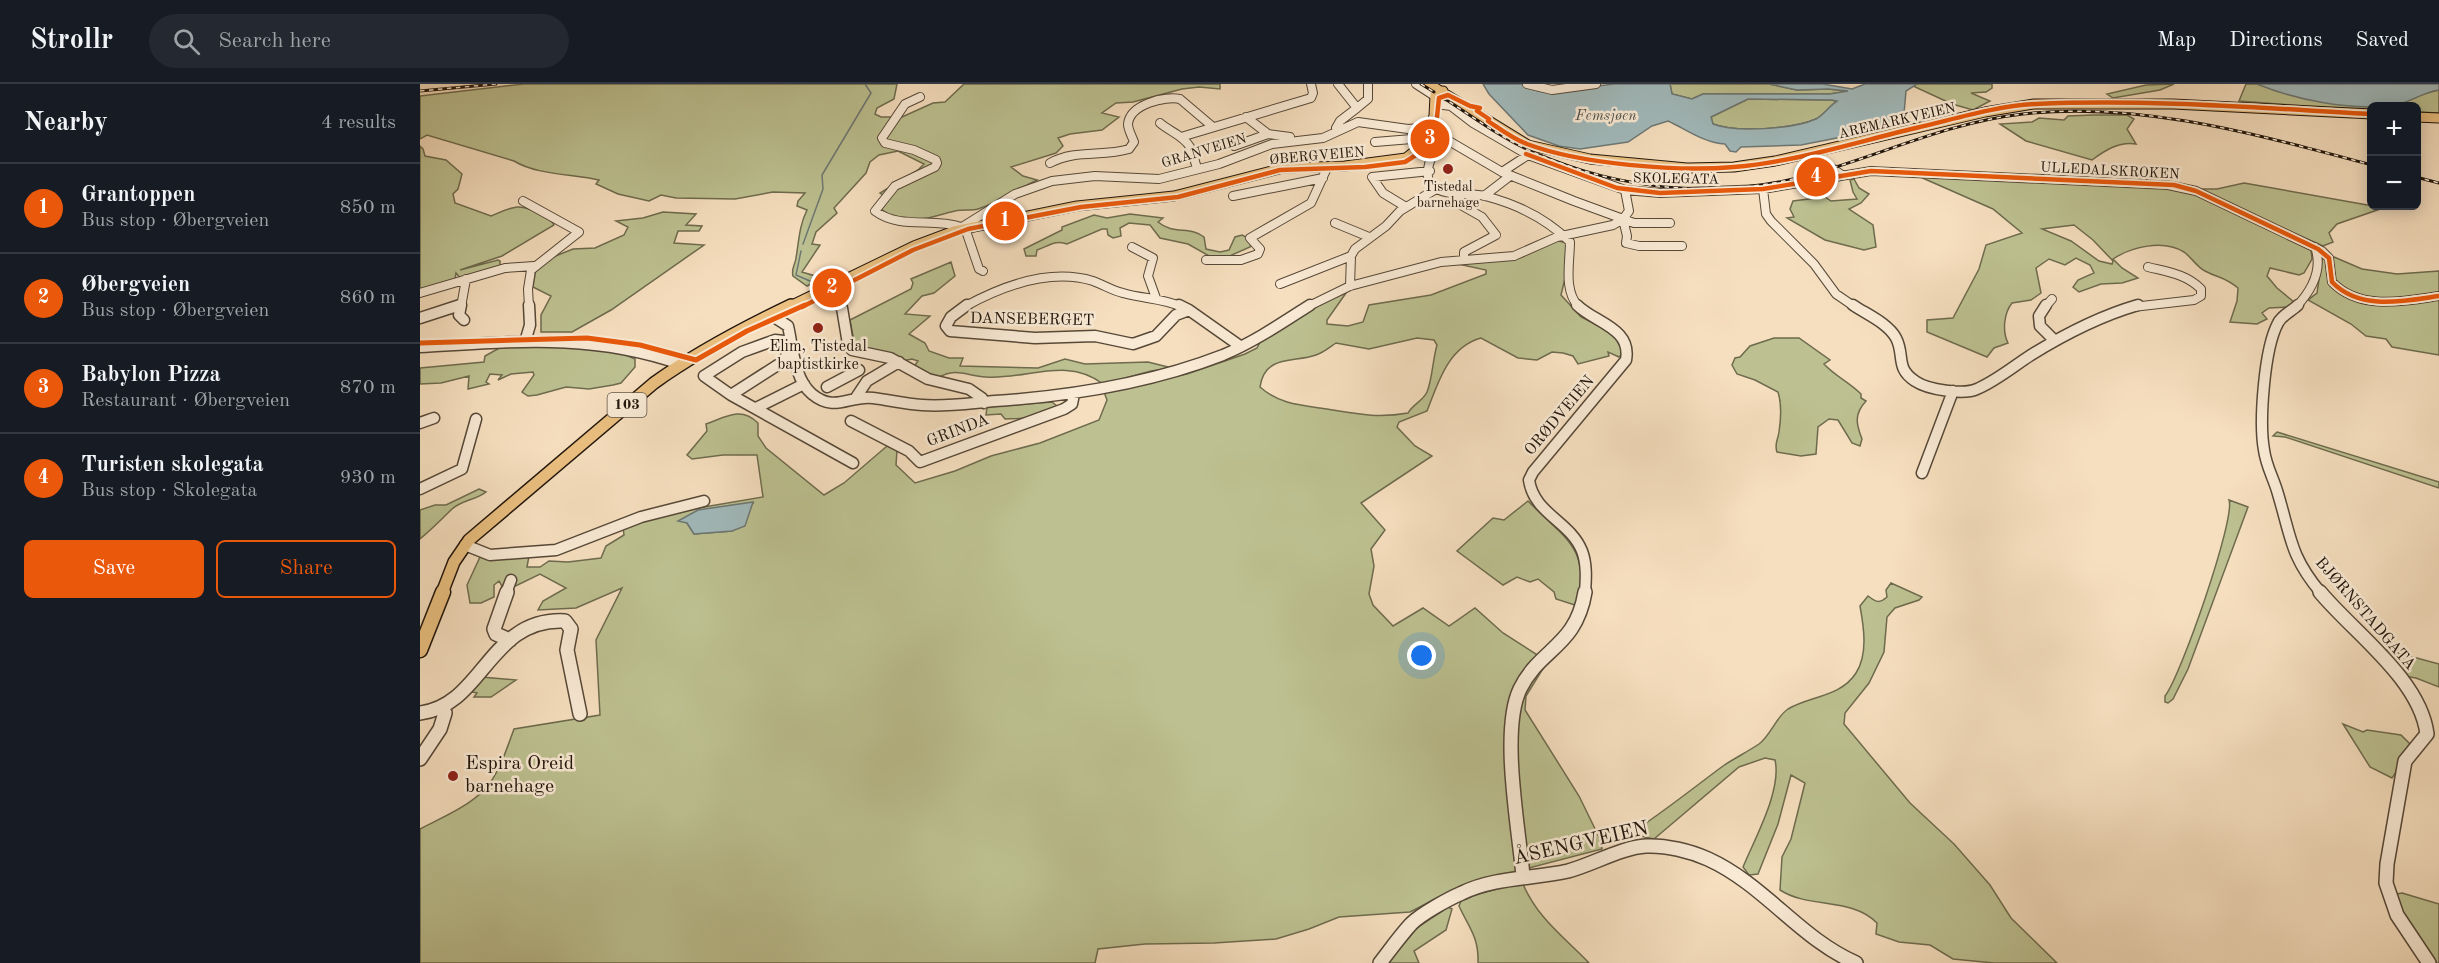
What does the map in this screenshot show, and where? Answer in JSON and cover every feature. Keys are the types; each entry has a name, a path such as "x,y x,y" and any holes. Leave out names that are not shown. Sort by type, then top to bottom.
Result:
{"main road":[{"path":"1427,132 1438,91"},
{"name":"AREMARKVEIEN","path":"1438,91 1518,141 1543,150 1576,157 1650,166 1711,168 1761,163 1992,111 2044,104 2173,104 2367,114"},
{"path":"2421,117 2439,118"},
{"name":"ØBERGVEIEN","path":"420,650 454,562 465,545 487,523 621,410 680,364 719,340 914,246 962,228 1077,206 1174,196 1276,169 1327,168 1406,158 1414,153 1427,132"}],"street":[{"path":"1181,138 1313,96 1311,84"},
{"path":"1338,84 1357,108"},
{"path":"1338,131 1336,128 1338,123 1368,99 1368,84"},
{"name":"SKOLEGATA","path":"1416,84 1438,91 1451,106 1473,123 1528,155 1625,190 1660,193 1763,189 1842,175"},
{"path":"1527,84 1550,91 1596,84"},
{"name":"ØBERGVEIEN","path":"920,97 911,99 903,105 894,121 884,130 882,138 885,143 922,152 936,160 935,167 895,186 875,211 889,220 913,224 947,222 962,228"},
{"path":"1050,163 1075,153 1127,151 1134,142 1128,125 1130,118 1142,107 1163,100 1182,100 1213,127"},
{"path":"1246,117 1268,134 1302,141"},
{"name":"GRANVEIEN","path":"962,228 1016,194 1052,181 1095,176 1156,179 1198,169 1272,144 1323,138 1360,122 1427,132"},
{"path":"1160,123 1193,149 1193,162 1198,169"},
{"path":"1375,142 1427,132 1441,136 1506,174 1635,224 1670,224"},
{"path":"1234,146 1268,134"},
{"path":"1441,136 1429,180 1436,189 1484,196 1544,220 1564,235"},
{"path":"1810,153 1842,175"},
{"path":"1484,196 1528,155"},
{"path":"1206,260 1241,260 1258,254 1260,249 1250,238 1311,203 1327,168"},
{"path":"1406,207 1383,193 1372,177 1430,171"},
{"name":"ULLEDALSKROKEN","path":"1842,175 1871,171 2174,185 2196,191 2315,247"},
{"path":"1233,196 1323,178"},
{"path":"1350,286 1351,256 1355,249 1386,226 1406,207 1436,189"},
{"path":"1763,189 1766,214 1814,264 1830,288 1890,330 1898,344 1900,364 1905,372 1926,386 1953,391 1976,390 2055,341 2113,312 2142,304 2197,299 2201,296 2201,289 2190,280 2148,267"},
{"path":"771,315 786,323 790,328 795,363 804,384 824,402 840,404 855,399 875,398 932,405 984,403 1074,394 1190,366 1240,346 1318,300 1350,286 1433,264 1514,256 1564,235 1613,225 1623,219 1629,211 1625,190"},
{"path":"1457,193 1460,204 1482,217 1496,235 1466,251 1463,255 1464,260"},
{"path":"523,201 579,232 534,266 529,277 527,294 532,330 525,342"},
{"path":"1623,219 1627,236 1626,243 1639,246 1682,246"},
{"path":"1335,223 1369,237"},
{"path":"962,228 979,269 983,271"},
{"name":"ORØDVEIEN","path":"1523,876 1511,731 1514,705 1520,688 1574,630 1582,612 1586,565 1581,548 1572,535 1535,499 1529,480 1533,472 1626,360 1628,350 1621,335 1574,302 1570,294 1570,242 1564,235"},
{"path":"1132,247 1153,258 1148,276 1156,298 1190,309 1240,346"},
{"path":"2315,247 2328,256 2332,282 2357,297 2388,304 2439,296"},
{"name":"BJØRNSTADGATA","path":"2315,247 2319,258 2315,278 2296,307 2276,324 2273,335 2262,418 2265,459 2279,495 2291,543 2299,564 2326,599 2402,680 2420,709 2427,726 2424,739 2411,751 2405,761 2385,873 2387,892 2397,915 2429,963"},
{"path":"1280,284 1351,256"},
{"path":"420,293 505,268 534,266"},
{"name":"DANSEBERGET","path":"1156,298 1119,292 1091,281 1067,277 1045,278 1012,285 979,299 952,315 946,326 950,331 959,333 1040,338 1095,336 1133,344 1156,336 1176,315 1190,309"},
{"path":"464,320 459,315 466,279"},
{"path":"822,290 842,308 849,348 855,352 890,358 928,379 969,389 982,398 984,403"},
{"path":"2052,299 2038,312 2037,318 2043,329 2055,341"},
{"path":"420,318 460,305"},
{"path":"731,395 784,361 787,354 784,341 776,339 768,342 731,359 704,376 731,395 853,463"},
{"path":"420,347 525,342 597,344 641,352 680,364"},
{"path":"855,399 865,383 899,362"},
{"path":"827,387 855,372 865,383"},
{"path":"756,408 804,384"},
{"path":"1922,473 1953,391"},
{"name":"GRINDA","path":"851,421 909,451 920,462 1064,409 1072,404 1074,394"},
{"path":"420,423 434,418"},
{"path":"420,489 462,468 476,419"},
{"path":"465,545 490,555 556,550 641,517 704,501"},
{"path":"510,640 496,634 494,629 511,580"},
{"path":"420,617 434,617"},
{"path":"420,713 441,709 458,696 488,660 525,629 542,621 558,619 569,624 571,629 567,650 580,714"},
{"path":"420,759 444,722 446,713 441,709"},
{"name":"ÅSENGVEIEN","path":"1380,963 1421,915 1463,892 1523,876 1544,876 1571,870 1642,846 1664,846 1706,858 1749,882 1808,934 1836,954 1856,963"}],"green space":[{"path":"524,84 897,84 894,99 877,108 875,114 881,117 902,117 933,103 945,102 964,84 1220,84 1220,89 1199,87 1182,89 1133,102 1116,103 1102,113 1119,117 1102,130 1058,138 1063,146 1056,153 1011,167 1023,176 1037,180 975,210 958,210 917,220 899,219 890,215 881,209 889,199 880,193 924,164 898,151 879,155 870,162 866,173 834,208 837,213 816,232 812,244 820,245 802,272 822,278 807,286 793,276 801,228 807,210 797,206 805,193 773,192 735,199 676,198 661,195 649,201 618,194 596,184 599,180 533,169 514,161 427,135 420,139 420,96"},
{"path":"1670,84 1769,84 1797,90 1848,91 1830,94 1703,94 1692,99 1672,94"},
{"path":"1917,84 1992,84 1992,88 1986,92 1971,93 1990,101 1973,110 1952,104 1913,86"},
{"path":"2174,84 2160,90 2113,98 2107,94 2146,85"},
{"path":"2246,84 2257,84 2310,99 2367,106 2367,111 2239,101"},
{"path":"2439,90 2439,113 2421,112 2421,102 2404,102"},
{"path":"1748,99 1838,102 1816,119 1793,125 1750,129 1713,124 1711,117"},
{"path":"2127,115 2134,119 2127,129 2136,144 2118,145 2092,160 2026,141 2000,124 2032,122 2039,118 2064,120 2068,116"},
{"path":"420,146 425,156 446,160 462,174 458,189 453,194 455,203 491,216 510,208 526,208 547,217 554,225 502,256 460,270 498,260 500,266 460,278 456,273 455,279 420,289"},
{"path":"1918,176 2163,187 2197,194 2311,249 2312,259 2304,273 2299,275 2270,268 2267,276 2294,302 2290,307 2269,308 2262,313 2267,319 2257,324 2230,322 2237,301 2238,288 2225,279 2202,270 2184,252 2176,248 2147,246 2120,255 2113,259 2138,278 2122,283 2101,284 2079,292 2073,287 2078,280 2094,273 2090,265 2076,258 2065,265 2049,259 2036,268 2041,293 2031,300 2012,303 2005,322 2008,343 1994,348 1987,357 1927,332 1927,320 1953,318 1979,269 1986,245 2022,233 1993,209","holes":["2074,225 2093,240 2113,261 2112,264 2099,261 2071,241 2042,229"]},
{"path":"1854,179 1859,188 1869,194 1861,203 1849,209 1873,225 1876,247 1864,250 1825,240 1787,218 1794,217 1790,209 1793,201 1825,197 1831,201 1857,199 1850,180"},
{"path":"2244,183 2367,205 2367,210 2377,210 2337,224 2329,233 2333,242 2323,246 2195,189 2217,189"},
{"path":"663,212 696,214 686,225 702,226 699,231 678,231 674,243 704,245 611,310 572,332 541,332 541,315 551,296 533,287 536,269 548,259 573,249 595,248 624,235 628,227 616,221 643,218"},
{"path":"1130,214 1163,218 1158,222 1164,226 1199,234 1204,237 1206,249 1220,252 1229,250 1235,237 1242,235 1250,239 1250,247 1225,258 1211,257 1188,244 1160,238 1150,225 1129,223 1120,228 1121,236 1113,238 1108,235 1107,229 1102,229 1067,244 1059,242 1048,245 1037,250 1036,256 1026,256 1024,249 1062,230 1062,227 1094,215 1107,218"},
{"path":"1555,240 1567,243 1567,270 1561,295 1581,317 1609,331 1620,341 1622,354 1619,357 1608,352 1609,356 1578,364 1573,356 1563,353 1552,352 1537,360 1518,358 1481,338 1460,349 1446,367 1427,411 1399,422 1397,427 1415,446 1432,456 1361,503 1385,530 1371,549 1374,566 1369,594 1373,605 1393,626 1423,608 1449,626 1475,608 1503,633 1539,656 1544,667 1526,696 1525,710 1579,796 1600,839 1602,849 1463,885 1410,912 1339,917 1276,939 1145,944 1098,949 1095,963 420,963 420,829 462,807 485,789 498,768 514,729 600,715 596,640 622,588 576,608 538,610 543,601 566,588 540,574 505,591 499,581 494,585 494,597 481,603 470,603 467,585 480,557 529,556 527,567 540,567 549,561 568,562 601,558 606,546 624,535 623,527 651,516 763,497 757,455 723,455 692,459 687,455 707,431 706,424 733,414 746,415 758,423 758,436 766,448 824,495 844,483 887,446 897,450 896,465 915,483 955,471 991,456 1040,443 1099,420 1107,400 1104,392 1187,374 1245,354 1257,348 1262,338 1328,300 1346,293 1327,320 1327,324 1348,326 1363,322 1369,305 1431,295 1486,274 1486,270 1458,264 1462,262 1521,256","holes":["1417,338 1434,340 1437,345 1427,392 1408,413 1374,415 1303,406 1274,397 1260,387 1263,376 1274,364 1316,355 1336,343 1369,349","753,503 732,531 694,534 687,523 730,506"]},
{"path":"2334,257 2362,269 2397,274 2439,271 2439,355 2392,347 2386,339 2366,336 2351,324 2308,300 2317,293 2322,259"},
{"path":"951,262 955,276 934,293 922,296 905,314 930,316 909,334 925,343 929,351 949,358 963,358 960,366 1038,368 1065,359 1085,364 1148,362 1172,368 1151,371 1103,384 1089,376 1061,370 1001,377 950,373 938,378 921,374 913,368 918,361 912,359 902,361 855,347 850,320 911,289 913,283 911,279"},
{"path":"1774,338 1799,338 1830,360 1824,364 1861,394 1861,398 1866,401 1859,410 1857,419 1862,439 1860,446 1852,443 1838,420 1829,419 1818,427 1816,454 1801,456 1777,452 1781,412 1778,392 1737,374 1732,365 1735,358 1740,357 1750,346"},
{"path":"576,346 621,353 635,359 635,367 621,383 589,389 566,387 528,396 522,392 534,375 533,372 511,374 498,380 502,375 490,374 486,382 489,384 468,389 469,376 441,383 420,384 420,368 484,362 485,356 501,347"},
{"path":"1052,402 1057,406 1046,413 1032,417 1005,419 1001,414 986,415 987,407"},
{"path":"2277,432 2439,482 2439,488 2285,437 2273,436"},
{"path":"479,489 486,492 456,506 420,539 420,510 435,505 446,505"},
{"path":"2229,500 2248,507 2188,669 2173,699 2168,703 2165,702 2165,696 2194,631 2216,565 2229,513"},
{"path":"1528,501 1563,535 1577,557 1581,570 1578,606 1556,599 1554,592 1538,579 1530,582 1517,577 1503,585 1457,551 1493,518 1504,520"},
{"path":"1891,583 1922,597 1895,608 1887,617 1884,652 1869,683 1845,713 1844,724 1910,803 1954,844 1990,885 2011,918 2057,963 1994,963 1953,959 1930,945 1899,942 1876,934 1877,923 1867,915 1855,910 1804,900 1780,890 1782,857 1791,839 1805,783 1791,775 1778,824 1758,874 1749,875 1743,867 1771,799 1775,785 1775,760 1765,758 1739,767 1654,839 1630,834 1723,766 1759,744 1788,709 1833,692 1850,681 1860,666 1864,649 1860,606 1868,596 1873,600 1882,601 1887,597 1886,590"},
{"path":"2384,651 2439,664 2439,687 2404,676"},
{"path":"481,677 516,680 491,697 474,697 477,693 468,691"},
{"path":"2343,724 2363,732 2367,730 2401,735 2411,745 2404,753 2392,778 2370,767"},
{"path":"1522,882 1543,917 1589,963 1478,963 1477,946 1459,906 1461,901"},
{"path":"2402,893 2439,904 2439,963 2433,963 2399,910 2396,894"},
{"path":"1448,907 1452,909 1446,930 1414,951 1419,963 1388,963 1417,928"}],"water":[{"name":"Femsjøen","path":"1483,84 1525,84 1538,91 1547,92 1614,84 1670,84 1672,94 1692,99 1703,94 1830,94 1848,91 1797,90 1769,84 1823,84 1852,89 1865,84 1917,84 1906,91 1903,125 1801,145 1741,147 1736,152 1730,151 1725,144 1702,138 1668,121 1652,126 1628,142 1580,149 1559,146 1528,135 1489,94","holes":["1748,99 1837,101 1816,119 1779,127 1750,129 1723,127 1713,124 1711,117"]},
{"path":"2257,84 2439,84 2439,90 2405,102 2367,102 2367,107 2322,102"},
{"path":"753,502 745,526 732,531 694,534 687,523 678,521 698,510"}],"waterway":[{"path":"803,244 823,189 822,175 871,93 865,84"},
{"path":"801,251 796,275 810,281"}],"railway":[{"path":"420,91 496,84"},
{"path":"1421,84 1434,92"},
{"path":"1442,97 1533,152 1601,176 1672,187 1707,189 1778,182 1813,174 1969,124 2023,114 2067,111 2112,112 2199,123 2367,164"},
{"path":"2421,178 2439,183"}],"cycle path":[{"path":"420,343 587,338 640,345 696,360 747,331 828,295 841,286 913,250 968,229 1081,207 1178,197 1280,170 1365,167 1405,162 1416,155 1431,132 1437,117 1439,98 1448,95 1470,106 1477,106 1480,108 1477,111 1489,119 1488,121 1524,143 1553,153 1626,164 1700,168 1734,167 1775,161 1985,112 2034,104 2173,104 2367,114"},
{"path":"1526,154 1617,188 1660,193 1763,189 1871,171 2174,185 2196,191 2318,249 2329,258 2329,275 2332,282 2360,298 2393,303 2439,296"}],"place":[{"name":"Babylon Pizza","path":"1430,139"},
{"name":"Tistedal barnehage","path":"1448,169"},
{"name":"Turisten skolegata","path":"1816,177"},
{"name":"Grantoppen","path":"1005,221"},
{"name":"Øbergveien","path":"832,288"},
{"name":"Elim, Tistedal baptistkirke","path":"818,328"},
{"name":"Espira Oreid barnehage","path":"453,776"}]}
